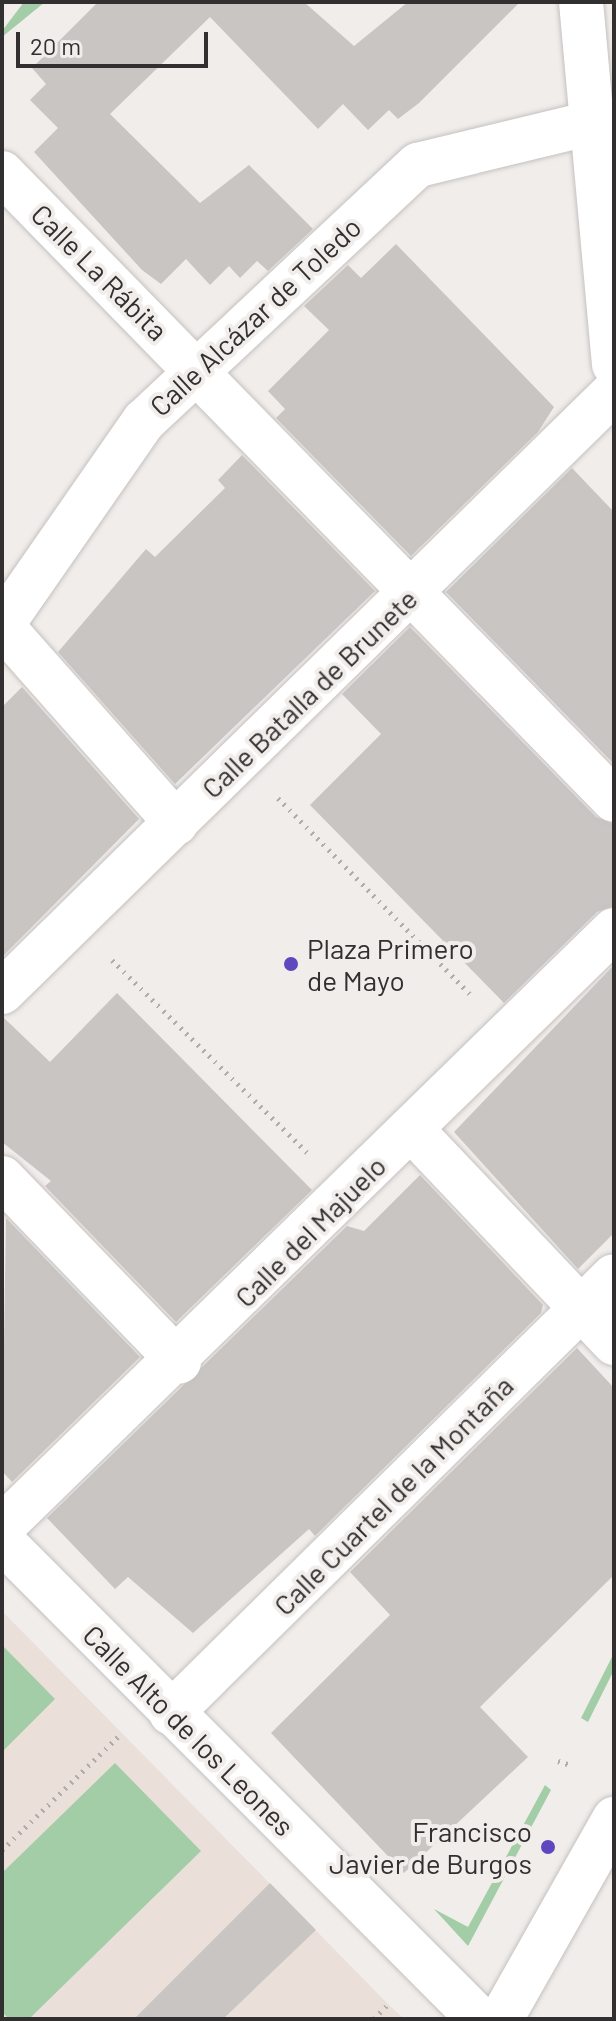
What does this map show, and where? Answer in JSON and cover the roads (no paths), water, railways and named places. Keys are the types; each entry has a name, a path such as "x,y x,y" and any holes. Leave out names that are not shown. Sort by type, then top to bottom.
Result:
{"street":[{"path":"581,2 610,277 614,365"},
{"name":"Calle Alcázar de Toledo","path":"2,625 144,421 418,165 592,123"},
{"name":"Calle La Rábita","path":"2,173 198,370 614,800"},
{"name":"Calle Batalla de Brunete","path":"2,992 614,392"},
{"path":"2,625 93,736 176,823"},
{"name":"Calle del Majuelo","path":"2,1527 179,1361 614,930"},
{"path":"412,1130 614,1343"},
{"path":"2,1178 179,1361"},
{"name":"Calle Cuartel de la Montaña","path":"164,1706 329,1559 614,1276"},
{"name":"Calle Alto de los Leones","path":"2,1541 479,2019"},
{"path":"501,2019 614,1819"}],"place":[{"name":"Plaza Primero de Mayo","path":"291,964"},
{"name":"Francisco Javier de Burgos","path":"548,1847"}]}
